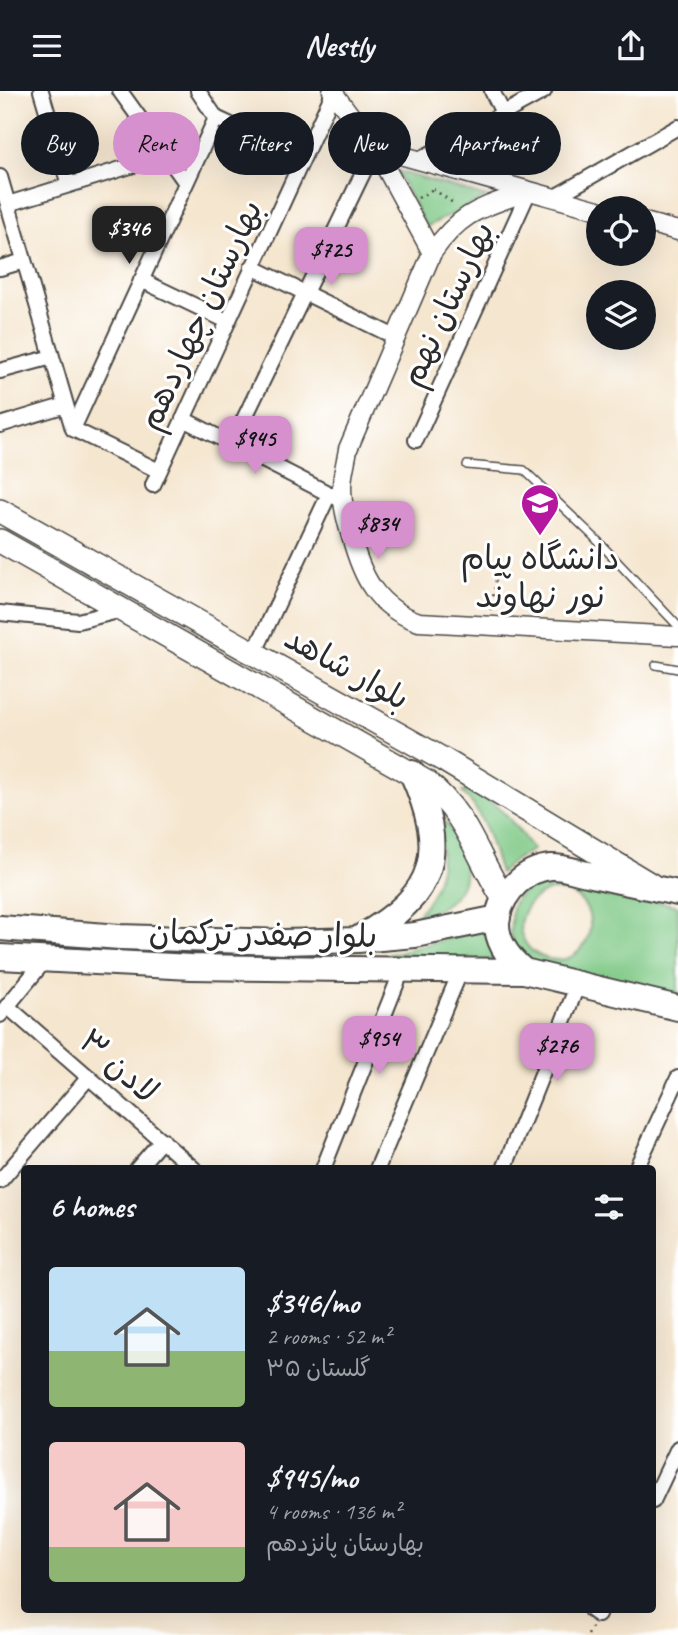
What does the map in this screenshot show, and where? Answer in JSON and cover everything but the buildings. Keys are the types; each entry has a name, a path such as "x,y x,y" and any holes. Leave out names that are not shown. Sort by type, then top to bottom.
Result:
{"highway":[{"path":"355,940 402,909 415,895 426,875 433,849 432,830 425,802 412,773"},
{"path":"524,971 511,961 498,932 501,908 514,885 527,876 553,867 667,891"},
{"name":"بلوار صفدر ترکمان","path":"0,928 190,940 355,940 415,935 501,908"},
{"name":"بلوار صفدر ترکمان","path":"0,957 191,967 524,971 678,1008"}],"main road":[{"name":"بلوار شاهد","path":"0,511 444,760 667,891"},
{"name":"بلوار شاهد","path":"0,541 412,773 443,795 456,811 482,862 501,908"}],"street":[{"path":"41,91 69,185"},
{"path":"120,91 135,112"},
{"path":"198,91 214,115"},
{"path":"333,91 348,112"},
{"name":"بهارستان چهاردهم","path":"314,132 333,91"},
{"path":"492,91 502,112"},
{"path":"505,112 544,91"},
{"path":"73,429 214,122"},
{"path":"553,198 678,127"},
{"path":"417,161 425,157"},
{"path":"411,159 586,207"},
{"path":"8,204 113,171"},
{"path":"180,175 186,183"},
{"name":"بهارستان چهاردهم","path":"153,485 294,175"},
{"path":"232,444 362,175"},
{"path":"390,175 432,253"},
{"path":"0,177 73,429 159,471"},
{"path":"254,654 336,498 342,484 348,449 432,253 445,234 468,213 529,191"},
{"name":"بهارستان نهم","path":"416,440 529,191"},
{"path":"656,225 678,231"},
{"path":"0,268 24,261"},
{"path":"252,267 396,337"},
{"path":"141,280 228,321"},
{"path":"0,371 52,357"},
{"path":"0,425 66,405"},
{"path":"183,419 336,498 362,571 376,592 407,618 419,622 678,636"},
{"path":"0,613 78,621 122,610"},
{"path":"4,1010 45,960"},
{"path":"325,1165 401,970"},
{"path":"379,1165 461,970"},
{"path":"506,1165 578,984"},
{"name":"لادن ۳","path":"4,1010 89,1077 190,1165"},
{"path":"0,1181 89,1077"},
{"path":"638,1165 678,1078"},
{"path":"140,1165 162,1140"},
{"path":"656,1492 678,1448"}],"lane":[{"path":"467,465 524,470 594,537 678,626"},
{"path":"656,665 678,669"}],"path":[{"path":"433,190 468,213"},
{"path":"489,625 499,561"}],"green space":[{"path":"399,175 411,175 487,197 426,227"},
{"path":"469,790 490,802 505,815 533,850 516,859 500,873 481,820 462,792"},
{"path":"438,814 461,849 465,874 453,898 440,908 414,918 432,893 440,869"},
{"path":"539,881 571,881 678,906 678,994 542,968 520,956 510,934 512,907 516,898","holes":["552,890 570,894 582,902 589,915 590,928 586,941 578,952 565,959 549,959 539,955 530,949 524,940 521,931 523,913 534,899 542,894"]},
{"path":"484,929 497,961 379,957"}],"place":[{"name":"دانشگاه پیام نور نهاوند","path":"540,537"}]}
